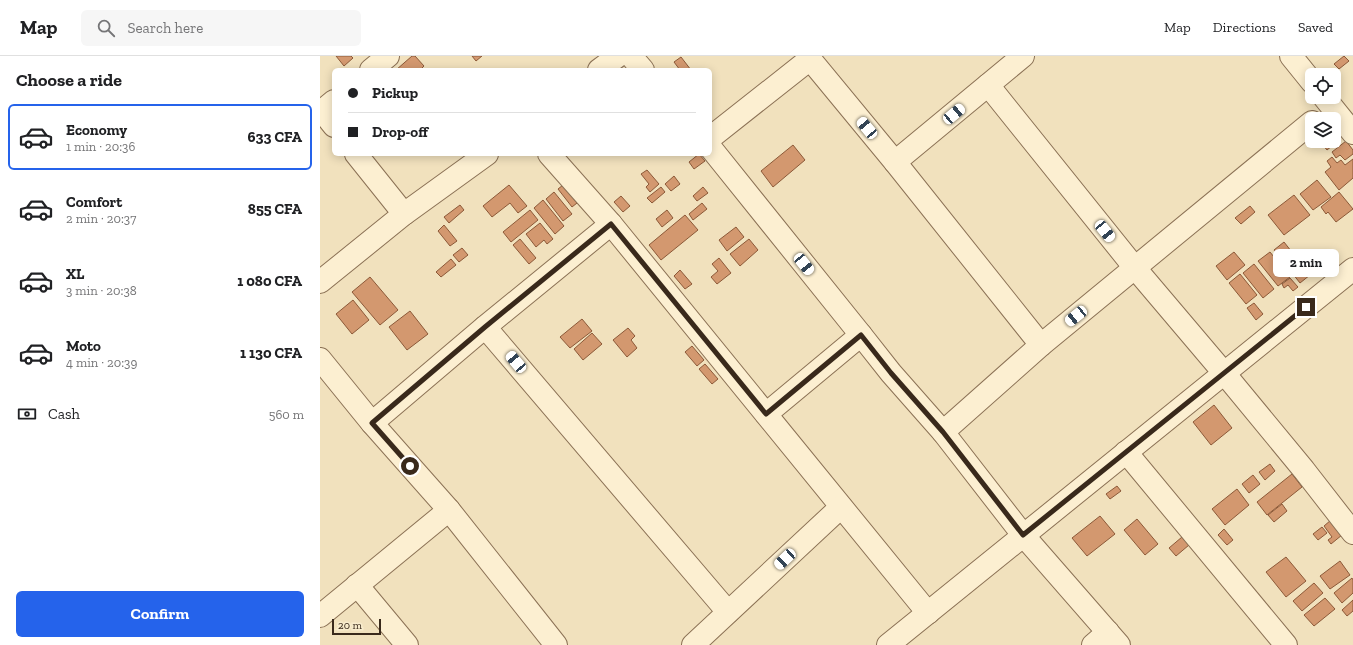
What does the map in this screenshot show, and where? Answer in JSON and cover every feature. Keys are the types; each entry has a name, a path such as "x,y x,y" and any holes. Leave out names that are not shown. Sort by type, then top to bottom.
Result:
{"street":[{"path":"373,68 388,56"},
{"path":"602,68 618,56"},
{"path":"631,56 641,68"},
{"path":"895,162 1023,56"},
{"path":"1291,56 1305,73"},
{"path":"712,136 812,58 1041,345"},
{"path":"988,85 1135,268 1304,470 1353,533"},
{"path":"1323,107 1353,133"},
{"path":"943,432 1041,345 1305,128"},
{"path":"712,149 891,373 943,432 1106,641"},
{"path":"358,156 404,214"},
{"path":"320,282 404,214 484,156"},
{"path":"551,156 611,224 928,613"},
{"path":"372,423 485,327 611,224"},
{"path":"888,645 1353,269"},
{"path":"485,327 728,612"},
{"path":"766,414 861,335"},
{"path":"320,359 372,423 449,510 556,645"},
{"path":"1126,452 1286,645"},
{"path":"693,645 841,507"},
{"path":"320,616 449,510"},
{"path":"357,585 407,645"}],"building":[{"path":"336,56 351,56 353,58 344,66"},
{"path":"412,56 415,56 424,66 422,68 398,68"},
{"path":"472,56 482,56 476,61"},
{"path":"1344,56 1349,61 1340,68 1338,68 1334,64"},
{"path":"681,57 689,68 678,68 674,62"},
{"path":"1346,141 1353,150 1353,154 1345,160 1340,155 1336,158 1332,152 1337,148 1341,148 1341,145"},
{"path":"793,145 805,160 773,187 761,171"},
{"path":"696,156 701,156 705,161 694,169 689,162"},
{"path":"1332,157 1337,163 1341,160 1345,165 1353,159 1353,178 1339,190 1325,172 1331,167 1327,161"},
{"path":"647,170 659,184 650,192 646,187 649,184 641,174"},
{"path":"674,176 680,184 671,191 665,184"},
{"path":"1317,180 1331,197 1313,210 1300,194"},
{"path":"509,185 527,206 518,213 510,203 492,217 483,206"},
{"path":"563,185 577,203 572,207 558,189"},
{"path":"661,187 665,192 652,203 647,198"},
{"path":"703,187 708,193 697,201 693,196"},
{"path":"554,192 572,214 563,221 546,199"},
{"path":"1339,192 1353,209 1336,222 1328,212 1326,214 1321,207"},
{"path":"1294,195 1310,215 1284,235 1268,215"},
{"path":"621,196 630,206 623,212 614,202"},
{"path":"543,200 564,226 555,234 534,208"},
{"path":"702,203 707,209 693,220 689,214"},
{"path":"460,205 464,210 449,223 444,217"},
{"path":"1250,206 1255,212 1241,224 1235,218"},
{"path":"530,210 538,220 511,242 503,232"},
{"path":"667,210 673,218 662,227 656,219"},
{"path":"685,215 698,230 661,260 649,245"},
{"path":"540,223 553,239 547,244 544,240 536,247 526,234"},
{"path":"444,225 457,241 450,246 438,231"},
{"path":"736,227 744,237 727,251 719,240"},
{"path":"520,239 536,258 529,264 513,245"},
{"path":"749,239 758,250 740,266 730,254"},
{"path":"1284,242 1310,275 1300,283 1274,250"},
{"path":"462,248 468,255 459,262 453,255"},
{"path":"1234,252 1245,265 1227,280 1216,266"},
{"path":"1270,252 1290,277 1278,286 1258,261"},
{"path":"719,258 731,273 717,284 711,277 718,271 712,264"},
{"path":"451,259 456,265 441,277 436,272"},
{"path":"1254,264 1274,289 1263,298 1243,273"},
{"path":"680,270 692,284 685,289 674,276"},
{"path":"1240,274 1257,295 1246,304 1229,283"},
{"path":"370,277 398,310 380,325 352,292"},
{"path":"1290,278 1298,287 1293,291 1288,285 1284,288 1282,284"},
{"path":"353,300 369,320 352,334 336,314"},
{"path":"1254,303 1263,314 1256,320 1247,308"},
{"path":"410,311 428,334 407,350 389,327"},
{"path":"582,319 592,331 570,348 560,337"},
{"path":"628,328 635,336 631,340 637,348 627,357 613,340"},
{"path":"592,333 602,344 583,360 574,349"},
{"path":"692,346 704,360 697,366 685,352"},
{"path":"705,364 718,379 712,384 699,369"},
{"path":"1214,405 1232,428 1211,445 1193,422"},
{"path":"1270,464 1275,471 1265,480 1259,472"},
{"path":"1292,474 1302,487 1267,515 1257,502"},
{"path":"1253,475 1260,484 1249,493 1242,484"},
{"path":"1117,486 1121,491 1110,499 1106,494"},
{"path":"1237,489 1249,505 1225,525 1212,509"},
{"path":"1282,504 1287,511 1274,522 1268,515"},
{"path":"1100,516 1115,534 1087,556 1072,538"},
{"path":"1137,519 1158,544 1145,555 1124,530"},
{"path":"1331,520 1342,535 1331,544 1328,540 1332,537 1324,526"},
{"path":"1322,527 1327,533 1318,540 1313,534"},
{"path":"1224,529 1233,540 1227,545 1218,535"},
{"path":"1182,537 1189,545 1176,556 1169,548"},
{"path":"1286,557 1306,581 1286,597 1266,572"},
{"path":"1340,561 1350,575 1330,589 1320,576"},
{"path":"1352,578 1353,593 1342,603 1334,593"},
{"path":"1314,583 1323,593 1302,611 1293,601"},
{"path":"1325,598 1335,609 1314,626 1304,615"},
{"path":"1353,600 1353,611 1347,616 1342,610"}],"route":[{"path":"410,466 372,423 485,327 611,224 766,414 861,335 891,373 943,432 1023,535 1306,307"}]}
